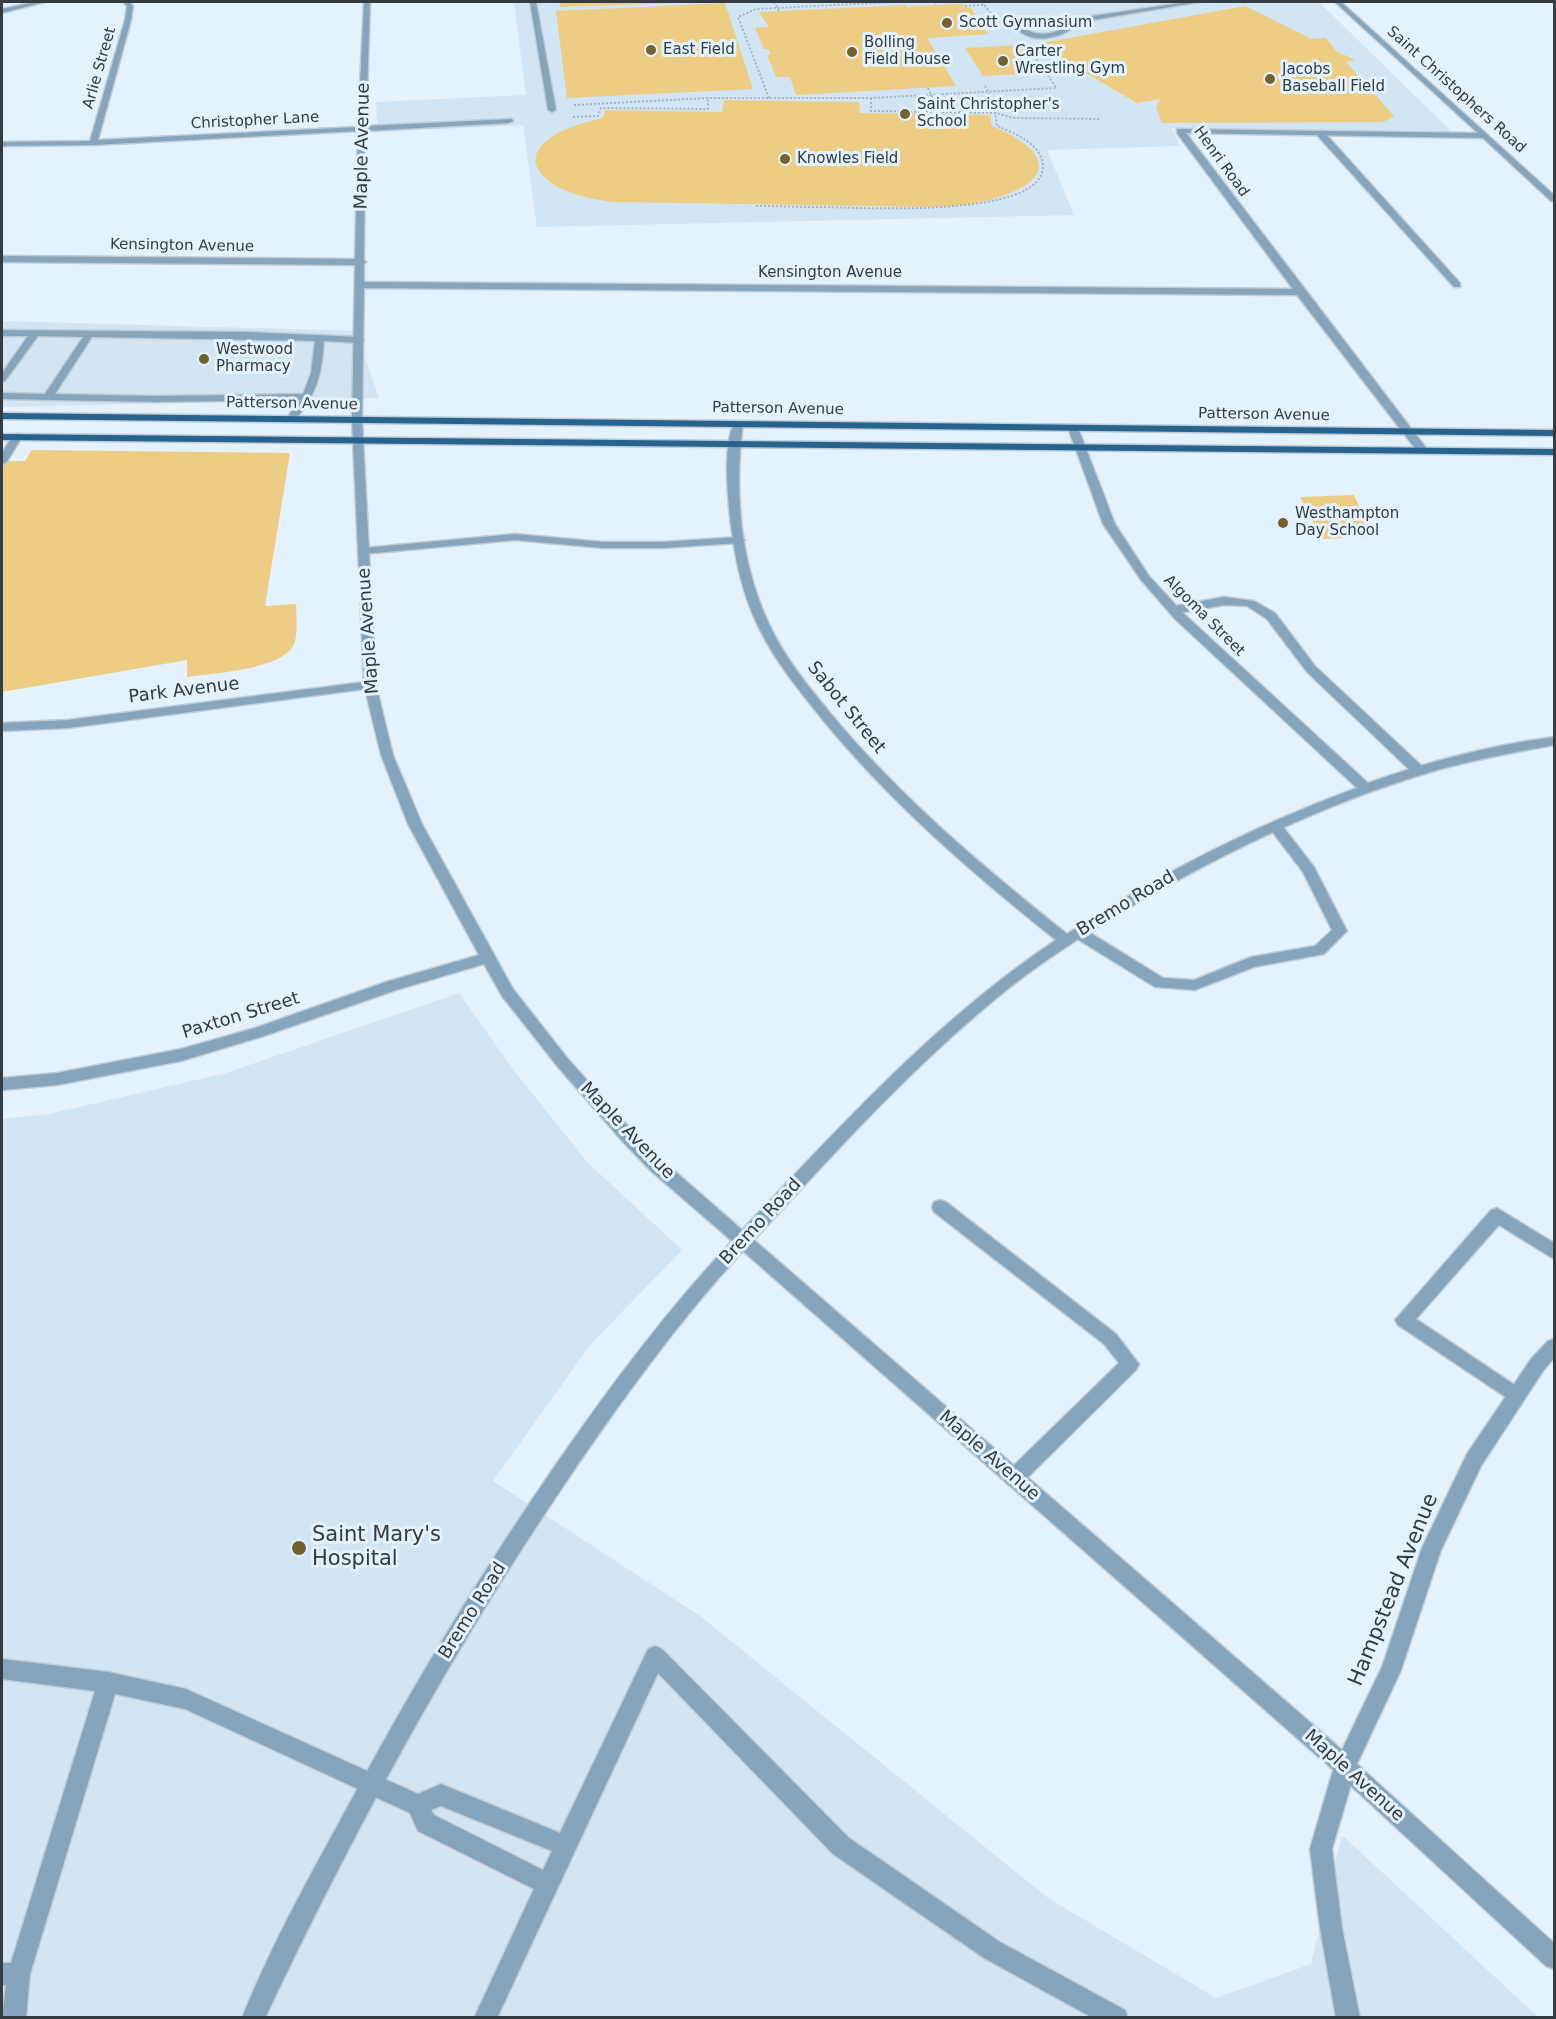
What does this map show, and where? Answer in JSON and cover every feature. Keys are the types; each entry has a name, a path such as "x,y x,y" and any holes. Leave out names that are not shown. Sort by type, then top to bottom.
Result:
{"main road":[{"name":"Patterson Avenue","path":"2,416 1554,433"},
{"name":"Patterson Avenue","path":"2,436 1554,452"}],"street":[{"path":"2,11 42,2"},
{"name":"Arlie Street","path":"93,143 128,20 130,6 126,2"},
{"name":"Maple Avenue","path":"367,2 362,129 362,262 357,419 370,685 387,755 415,824 486,958 507,992 556,1055 630,1139 742,1240 1345,1767 1554,1958"},
{"path":"533,2 552,110"},
{"path":"1079,20 1066,33 1059,35 1040,36 1020,28 1024,23 1040,19 1079,20 1197,2"},
{"name":"Saint Christophers Road","path":"1338,2 1554,199"},
{"name":"Christopher Lane","path":"2,144 93,143 509,121"},
{"name":"Henri Road","path":"1422,450 1406,432 1180,131 1486,136"},
{"path":"1320,133 1457,285"},
{"name":"Kensington Avenue","path":"2,259 362,262"},
{"name":"Kensington Avenue","path":"360,285 1300,292"},
{"path":"2,333 359,340"},
{"path":"2,379 34,333"},
{"path":"48,397 90,333"},
{"path":"291,418 308,397 316,375 320,338"},
{"path":"2,396 155,399 308,397"},
{"name":"Sabot Street","path":"738,424 734,443 734,509 744,570 763,624 797,679 848,744 945,841 1065,940"},
{"name":"Algoma Street","path":"1073,428 1109,524 1145,578 1174,610 1366,789"},
{"path":"2,461 17,437"},
{"path":"364,551 515,537 603,545 662,545 739,540"},
{"path":"1174,610 1224,601 1250,603 1271,616 1311,669 1419,771"},
{"name":"Park Avenue","path":"2,728 68,724 370,685"},
{"name":"Bremo Road","path":"253,2018 289,1941 419,1698 497,1570 560,1476 654,1344 742,1240 902,1074 989,997 1065,940 1172,876 1275,826 1366,789 1438,764 1554,741"},
{"path":"1079,933 1160,983 1195,985 1251,962 1319,950 1340,931 1309,870 1275,826"},
{"name":"Paxton Street","path":"2,1084 57,1079 181,1055 259,1032 391,986 486,958"},
{"path":"940,1207 1110,1340 1130,1364 1014,1478"},
{"path":"1516,1396 1404,1320 1497,1215 1554,1252"},
{"name":"Hampstead Avenue","path":"1348,2018 1331,1928 1321,1849 1345,1767 1391,1670 1432,1548 1474,1460 1537,1365 1554,1346"},
{"path":"485,2018 655,1656 841,1846 992,1950 1117,2018"},
{"path":"2,1669 108,1682 186,1699 418,1805 426,1823 547,1884"},
{"path":"14,2018 10,1974 108,1682"},
{"path":"418,1805 441,1795 565,1846"}],"path":[{"path":"774,2 778,9"},
{"path":"885,2 887,6"},
{"path":"769,98 738,17 756,9 894,2"},
{"path":"964,6 984,5"},
{"path":"756,206 950,208 983,204 1026,189 1039,177 1044,168 1038,149 997,126 994,102 984,84"},
{"path":"928,88 939,112"},
{"path":"552,110 563,106 708,98 871,98 1056,88"},
{"path":"563,118 598,116 601,108 708,109 708,98"},
{"path":"871,98 871,111 996,113 1013,118 1100,119"}],"shaded area":[{"name":"Saint Christopher's School","path":"514,2 1319,2 1451,131 1172,128 1180,146 1047,150 1074,215 537,227 523,125 378,132 376,102 526,95"},
{"path":"560,2 706,2 560,7"},
{"name":"East Field","path":"725,3 753,89 567,98 556,11"},
{"name":"Bolling Field House","path":"963,4 971,8 988,34 927,38 956,86 796,95 790,77 776,77 767,55 771,54 768,49 764,49 755,28 769,27 759,12 907,5 910,10 909,6"},
{"path":"1245,6 1312,39 1326,38 1336,51 1355,60 1346,62 1394,116 1383,122 1162,123 1156,107 1160,99 1137,103 1036,44"},
{"name":"Carter Wrestling Gym","path":"1021,45 1041,73 983,76 965,48"},
{"path":"724,100 859,102 860,113 990,115 992,126 1020,140 1030,149 1037,158 1039,168 1035,177 1024,186 1005,195 969,204 931,207 614,202 583,196 560,188 544,177 536,164 537,152 549,139 570,128 603,118 605,110 722,112"},
{"path":"2,321 356,331 379,398 2,407"},
{"path":"32,450 290,453 265,606 296,604 296,637 289,651 264,664 230,671 187,677 187,660 2,692 2,470 6,461 25,461"},
{"path":"1354,495 1373,537 1322,539 1300,497"},
{"name":"Saint Mary's Hospital","path":"459,993 512,1068 587,1162 682,1250 590,1345 493,1481 700,1616 1048,1898 1216,1998 1311,1964 1342,1835 1538,2017 2,2018 2,1119 49,1114 226,1073"}],"place":[{"name":"Scott Gymnasium","path":"947,23"},
{"name":"East Field","path":"651,50"},
{"name":"Bolling Field House","path":"852,52"},
{"name":"Carter Wrestling Gym","path":"1003,61"},
{"name":"Jacobs Baseball Field","path":"1270,79"},
{"name":"Saint Christopher's School","path":"905,114"},
{"name":"Knowles Field","path":"785,159"},
{"name":"Westwood Pharmacy","path":"204,359"},
{"name":"Westhampton Day School","path":"1283,523"},
{"name":"Saint Mary's Hospital","path":"299,1548"}]}
